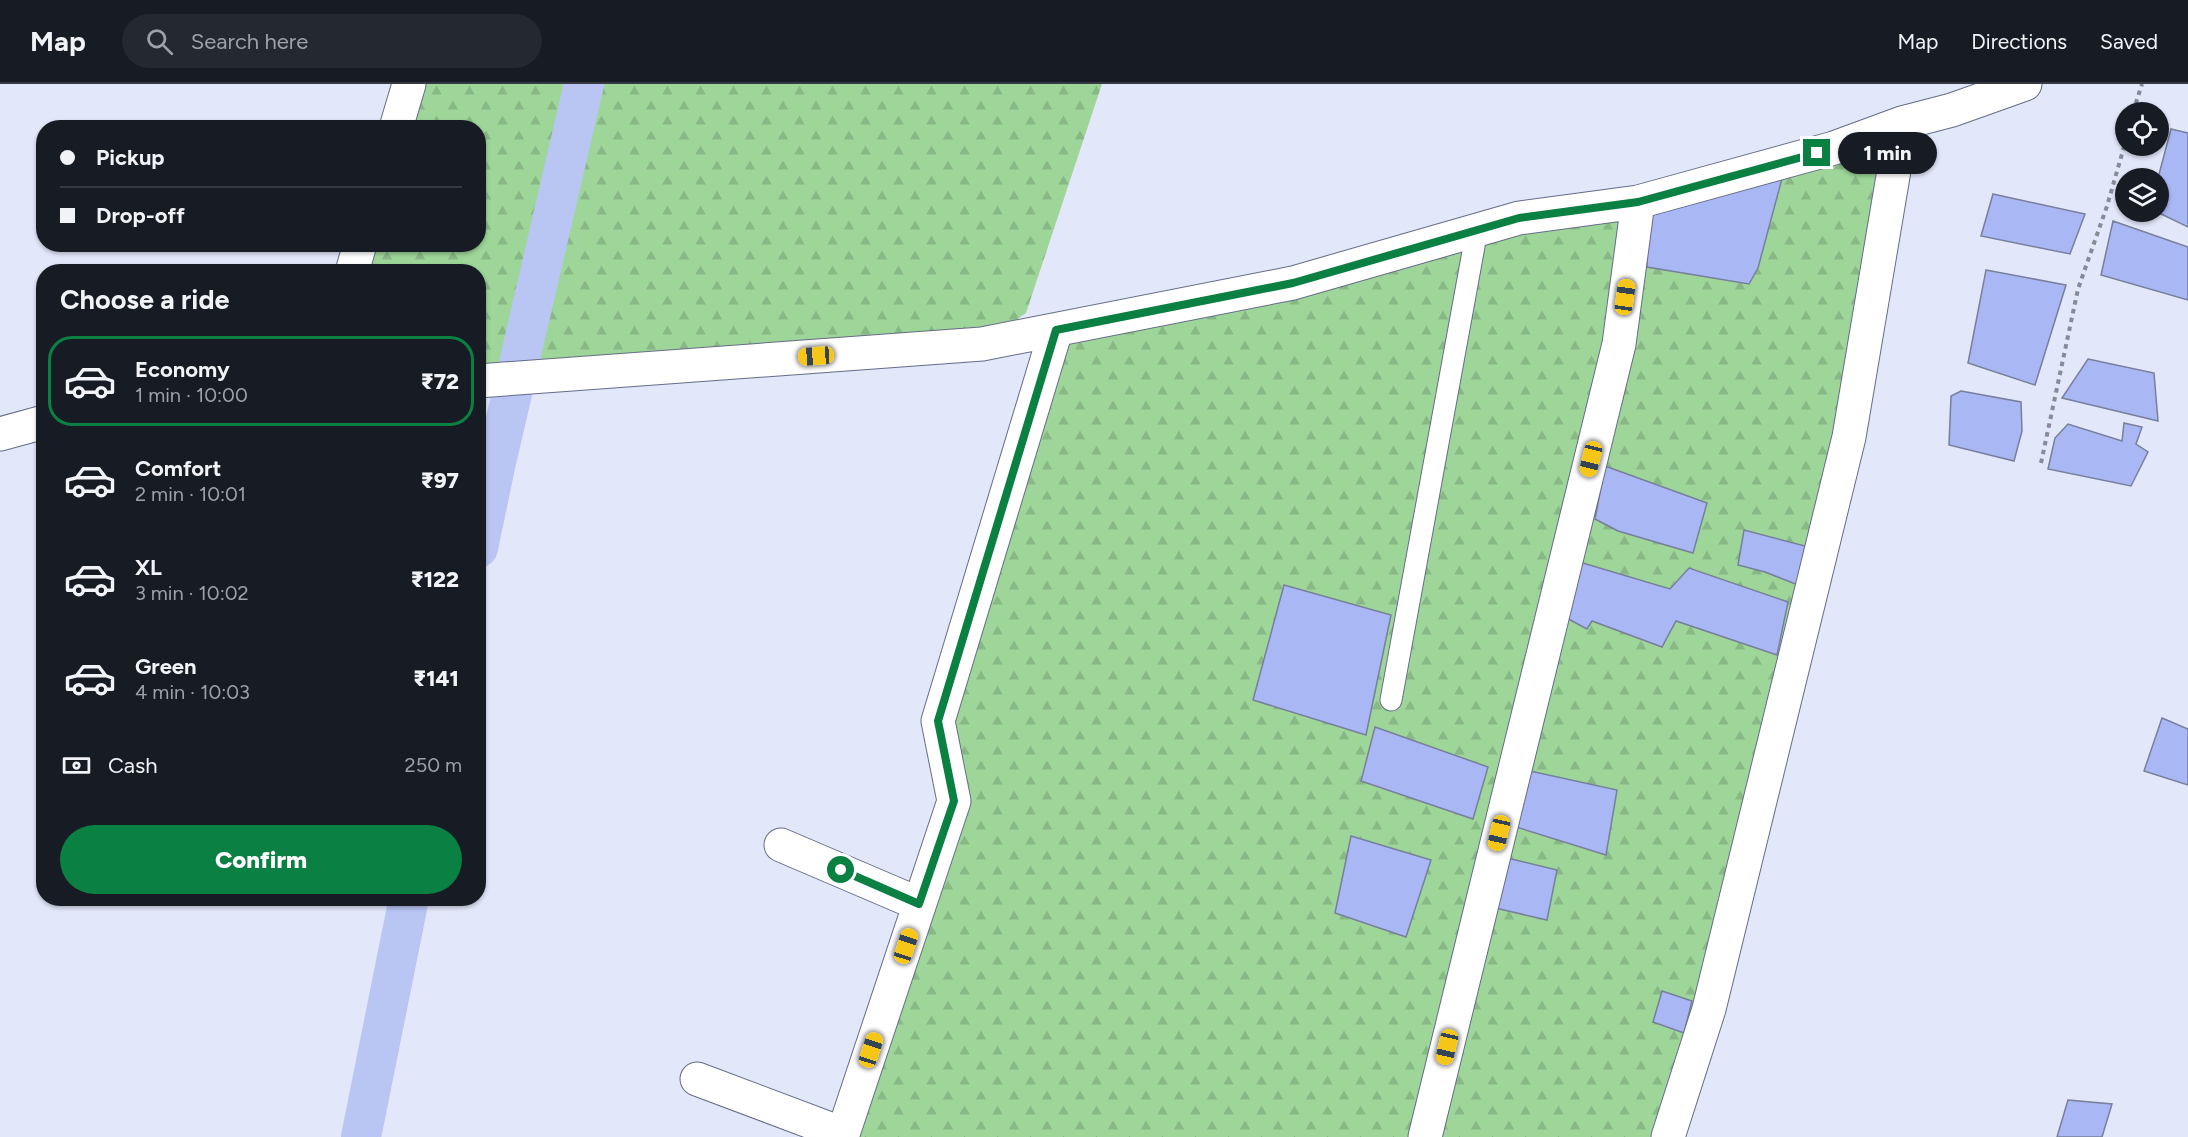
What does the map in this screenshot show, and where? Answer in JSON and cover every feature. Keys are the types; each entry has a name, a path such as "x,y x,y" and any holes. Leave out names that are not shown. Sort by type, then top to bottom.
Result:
{"street":[{"path":"398,120 409,84"},
{"path":"486,380 982,344 1056,330 1293,283 1519,218 1638,202 1834,148 1902,123 1952,110 2025,84"},
{"path":"1668,1137 1708,1009 1849,437 1902,123"},
{"path":"1425,1137 1619,344 1638,202"},
{"path":"698,1079 843,1135 954,801 938,721 1056,330"},
{"path":"0,434 36,424"},
{"path":"782,845 919,904"}],"lane":[{"path":"1391,700 1477,230"}],"path":[{"path":"2136,102 2142,84"},
{"path":"2041,464 2078,289 2107,206 2121,156"}],"green space":[{"path":"409,84 1102,84 1026,313 982,344 486,380 486,264 354,264 358,252 486,252 486,120 397,120"},
{"path":"1902,123 1849,437 1668,1137 842,1137 954,801 938,721 1056,330"}],"building":[{"path":"2171,129 2188,133 2188,227 2169,218 2169,168 2161,168 2164,156 2169,156"},
{"path":"1784,171 1758,268 1749,284 1647,267 1647,211"},
{"path":"1993,194 2085,214 2070,254 1981,236"},
{"path":"2113,221 2188,247 2188,300 2101,275"},
{"path":"1986,270 2066,285 2035,385 1968,363"},
{"path":"2088,359 2154,373 2158,421 2062,398"},
{"path":"1961,391 2021,402 2022,431 2014,461 1949,445 1951,396"},
{"path":"2124,423 2142,427 2136,444 2148,452 2131,486 2048,469 2055,438 2068,424 2122,441"},
{"path":"1605,466 1707,503 1693,553 1618,531 1595,519"},
{"path":"1744,530 1805,546 1798,585 1765,572 1738,565"},
{"path":"1576,561 1670,589 1689,568 1788,602 1777,655 1676,621 1662,647 1592,621 1587,629 1561,615"},
{"path":"1284,585 1391,615 1366,735 1253,700"},
{"path":"2162,718 2188,729 2188,785 2144,771"},
{"path":"1375,727 1488,767 1473,819 1361,781"},
{"path":"1530,771 1617,790 1606,855 1513,826"},
{"path":"1351,836 1431,860 1406,937 1335,913"},
{"path":"1503,857 1557,870 1547,920 1491,907"},
{"path":"1662,991 1692,1001 1684,1033 1653,1022"},
{"path":"2068,1100 2112,1104 2102,1137 2057,1137"}],"waterway":[{"path":"486,510 584,84"},
{"path":"361,1137 407,906"}],"route":[{"path":"841,870 919,904 954,801 938,721 1056,330 1293,283 1519,218 1638,202 1817,153"}]}
